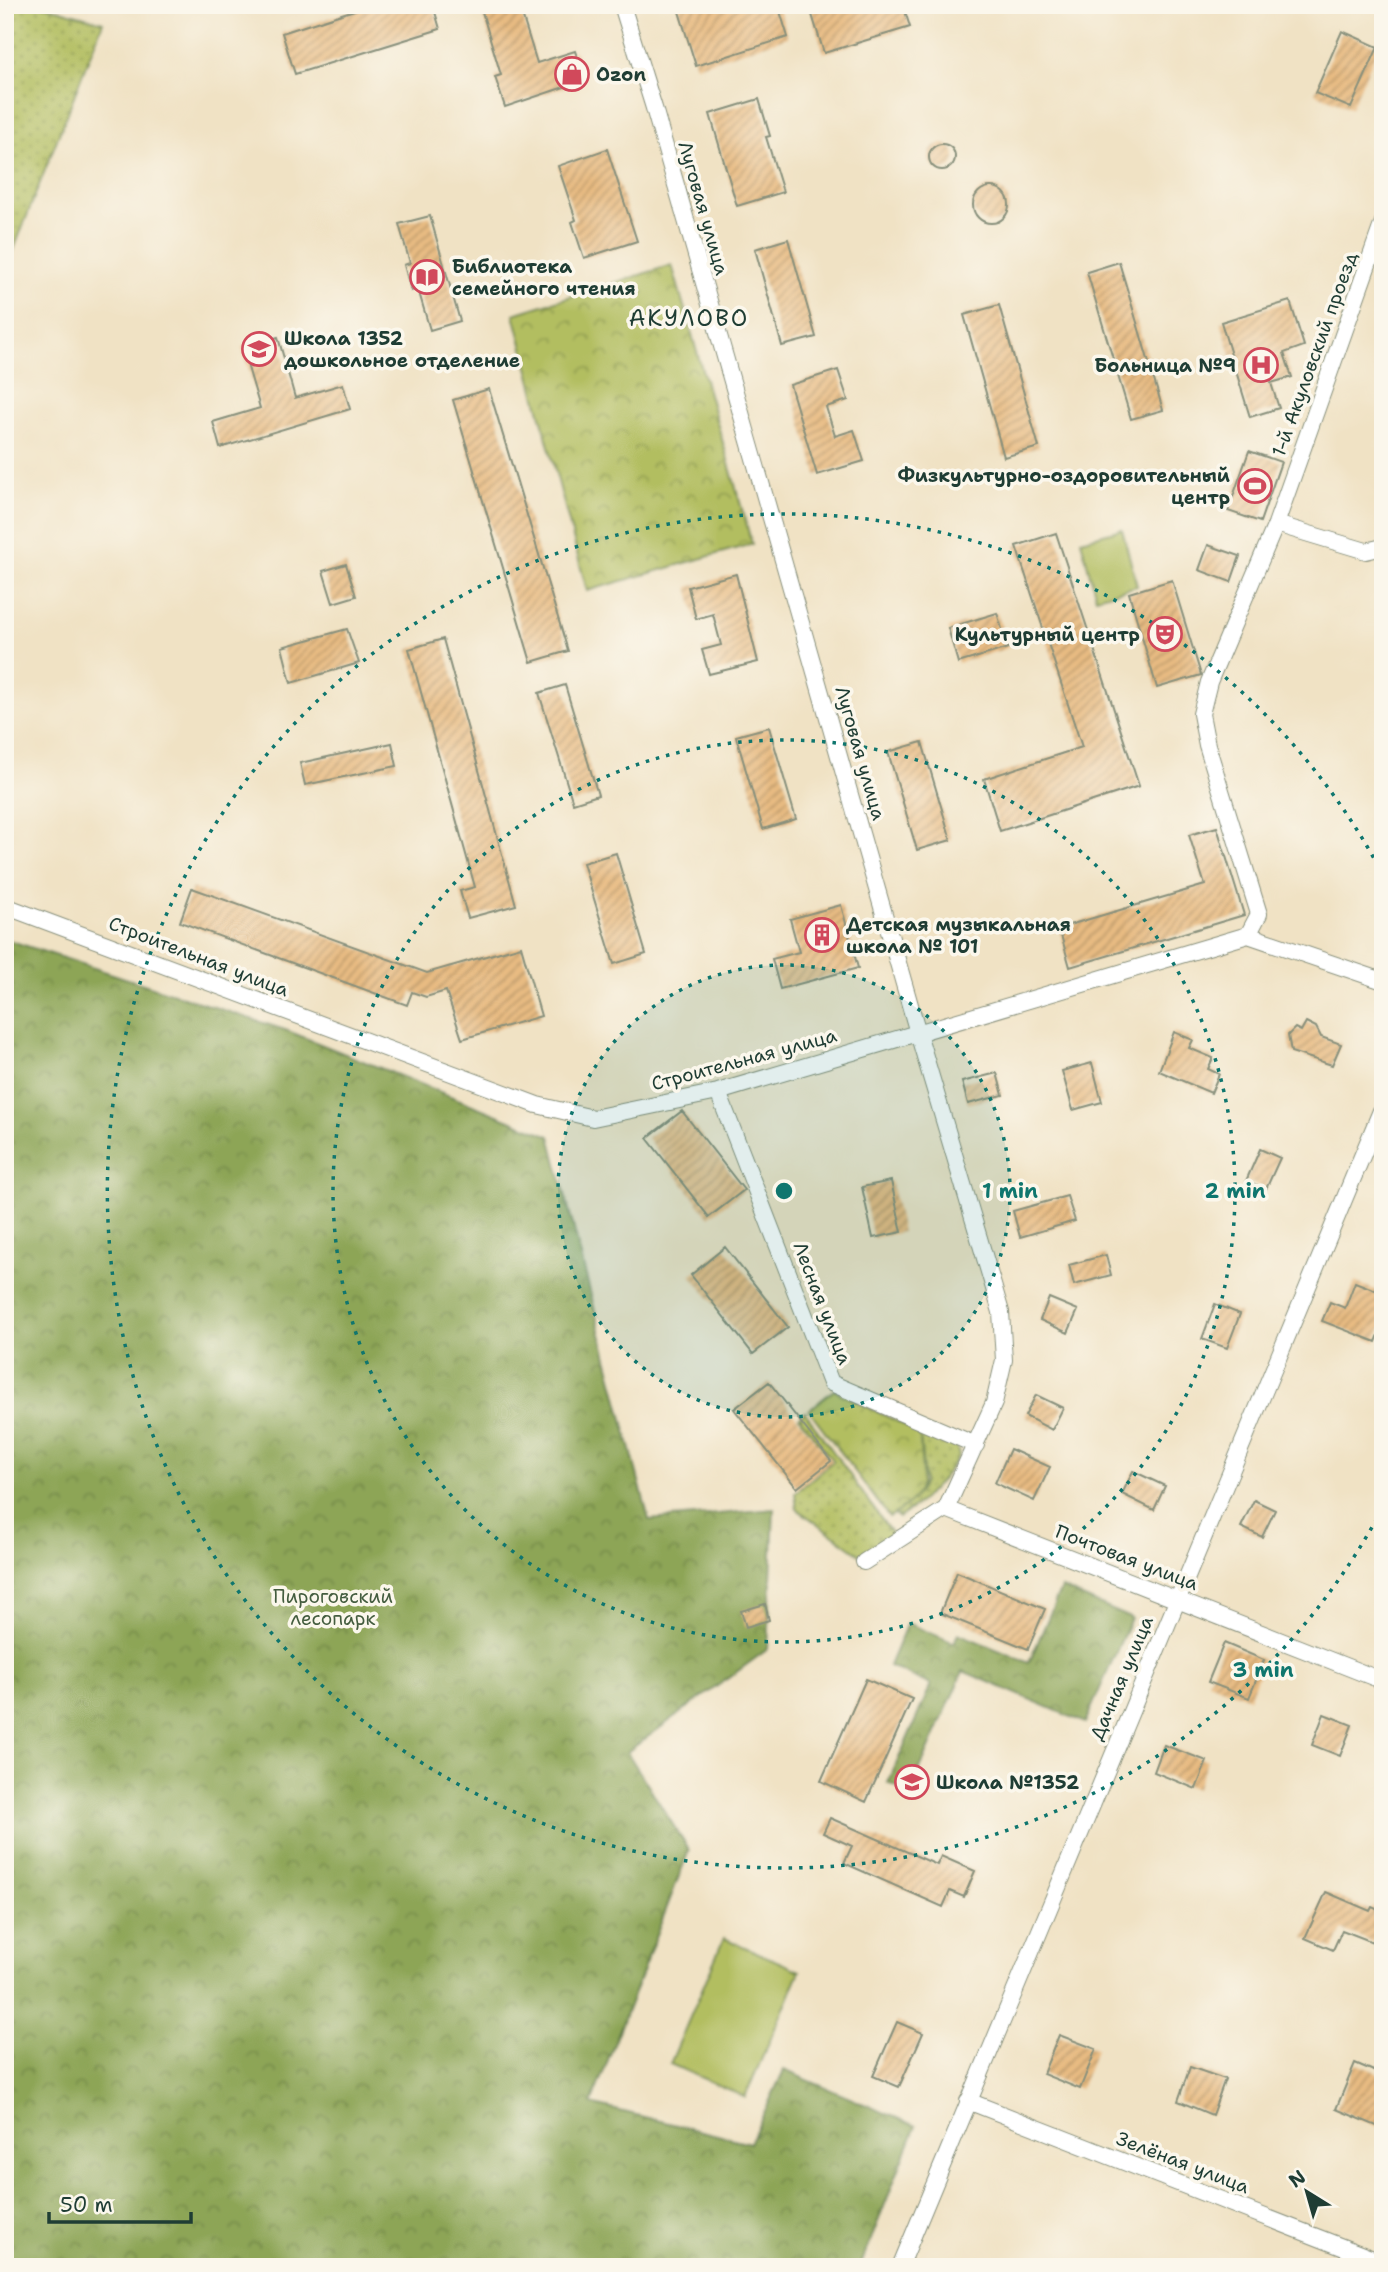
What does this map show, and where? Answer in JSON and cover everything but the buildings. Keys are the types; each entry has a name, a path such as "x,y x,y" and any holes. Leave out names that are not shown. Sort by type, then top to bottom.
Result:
{"street":[{"name":"Луговая улица","path":"622,5 1001,1312 1004,1360 994,1403 946,1509"},
{"name":"1-й Акуловский проезд","path":"1248,935 1259,914 1207,745 1201,713 1209,682 1276,524 1383,222"},
{"path":"1276,524 1366,551 1383,547"},
{"name":"Строительная улица","path":"5,906 537,1105 593,1118 718,1092 1248,935"},
{"path":"1248,935 1383,981"},
{"name":"Лесная улица","path":"718,1092 831,1383 976,1445"},
{"name":"Дачная улица","path":"900,2267 1383,1106"},
{"path":"864,1562 946,1509"},
{"name":"Почтовая улица","path":"946,1509 1383,1681"},
{"name":"Зелёная улица","path":"968,2101 1383,2263"}],"green space":[{"path":"5,5 42,5 103,22 5,272"},
{"path":"672,265 752,544 587,591 514,314"},
{"path":"1122,529 1137,586 1096,597 1081,540"},
{"name":"Пироговский лесопарк","path":"5,939 288,1031 550,1136 649,1520 774,1509 768,1649 627,1752 689,1850 591,2104 750,2143 784,2070 916,2126 860,2267 5,2267"},
{"path":"834,1390 920,1433 922,1472 919,1491 903,1508 889,1517 809,1410"},
{"path":"805,1412 894,1537 864,1557 797,1509 795,1493 833,1461 799,1417"},
{"path":"920,1433 942,1438 957,1447 959,1456 932,1490 899,1518 894,1514 919,1492 924,1482"},
{"path":"1061,1588 1131,1618 1085,1723 963,1671 910,1792 888,1783 931,1685 889,1666 907,1623 954,1643 958,1633 1029,1663"},
{"path":"724,1938 800,1971 745,2097 670,2064"}],"place":[{"name":"Ozon","path":"572,74"},
{"name":"Библиотека семейного чтения","path":"427,277"},
{"name":"Школа 1352 дошкольное отделение","path":"259,349"},
{"name":"Больница №9","path":"1261,365"},
{"name":"Физкультурно-оздоровительный центр","path":"1255,486"},
{"name":"Культурный центр","path":"1165,634"},
{"name":"Детская музыкальная школа № 101","path":"822,935"},
{"name":"Школа №1352","path":"912,1782"}],"district":[{"name":"АКУЛОВО","path":"689,318"}]}
